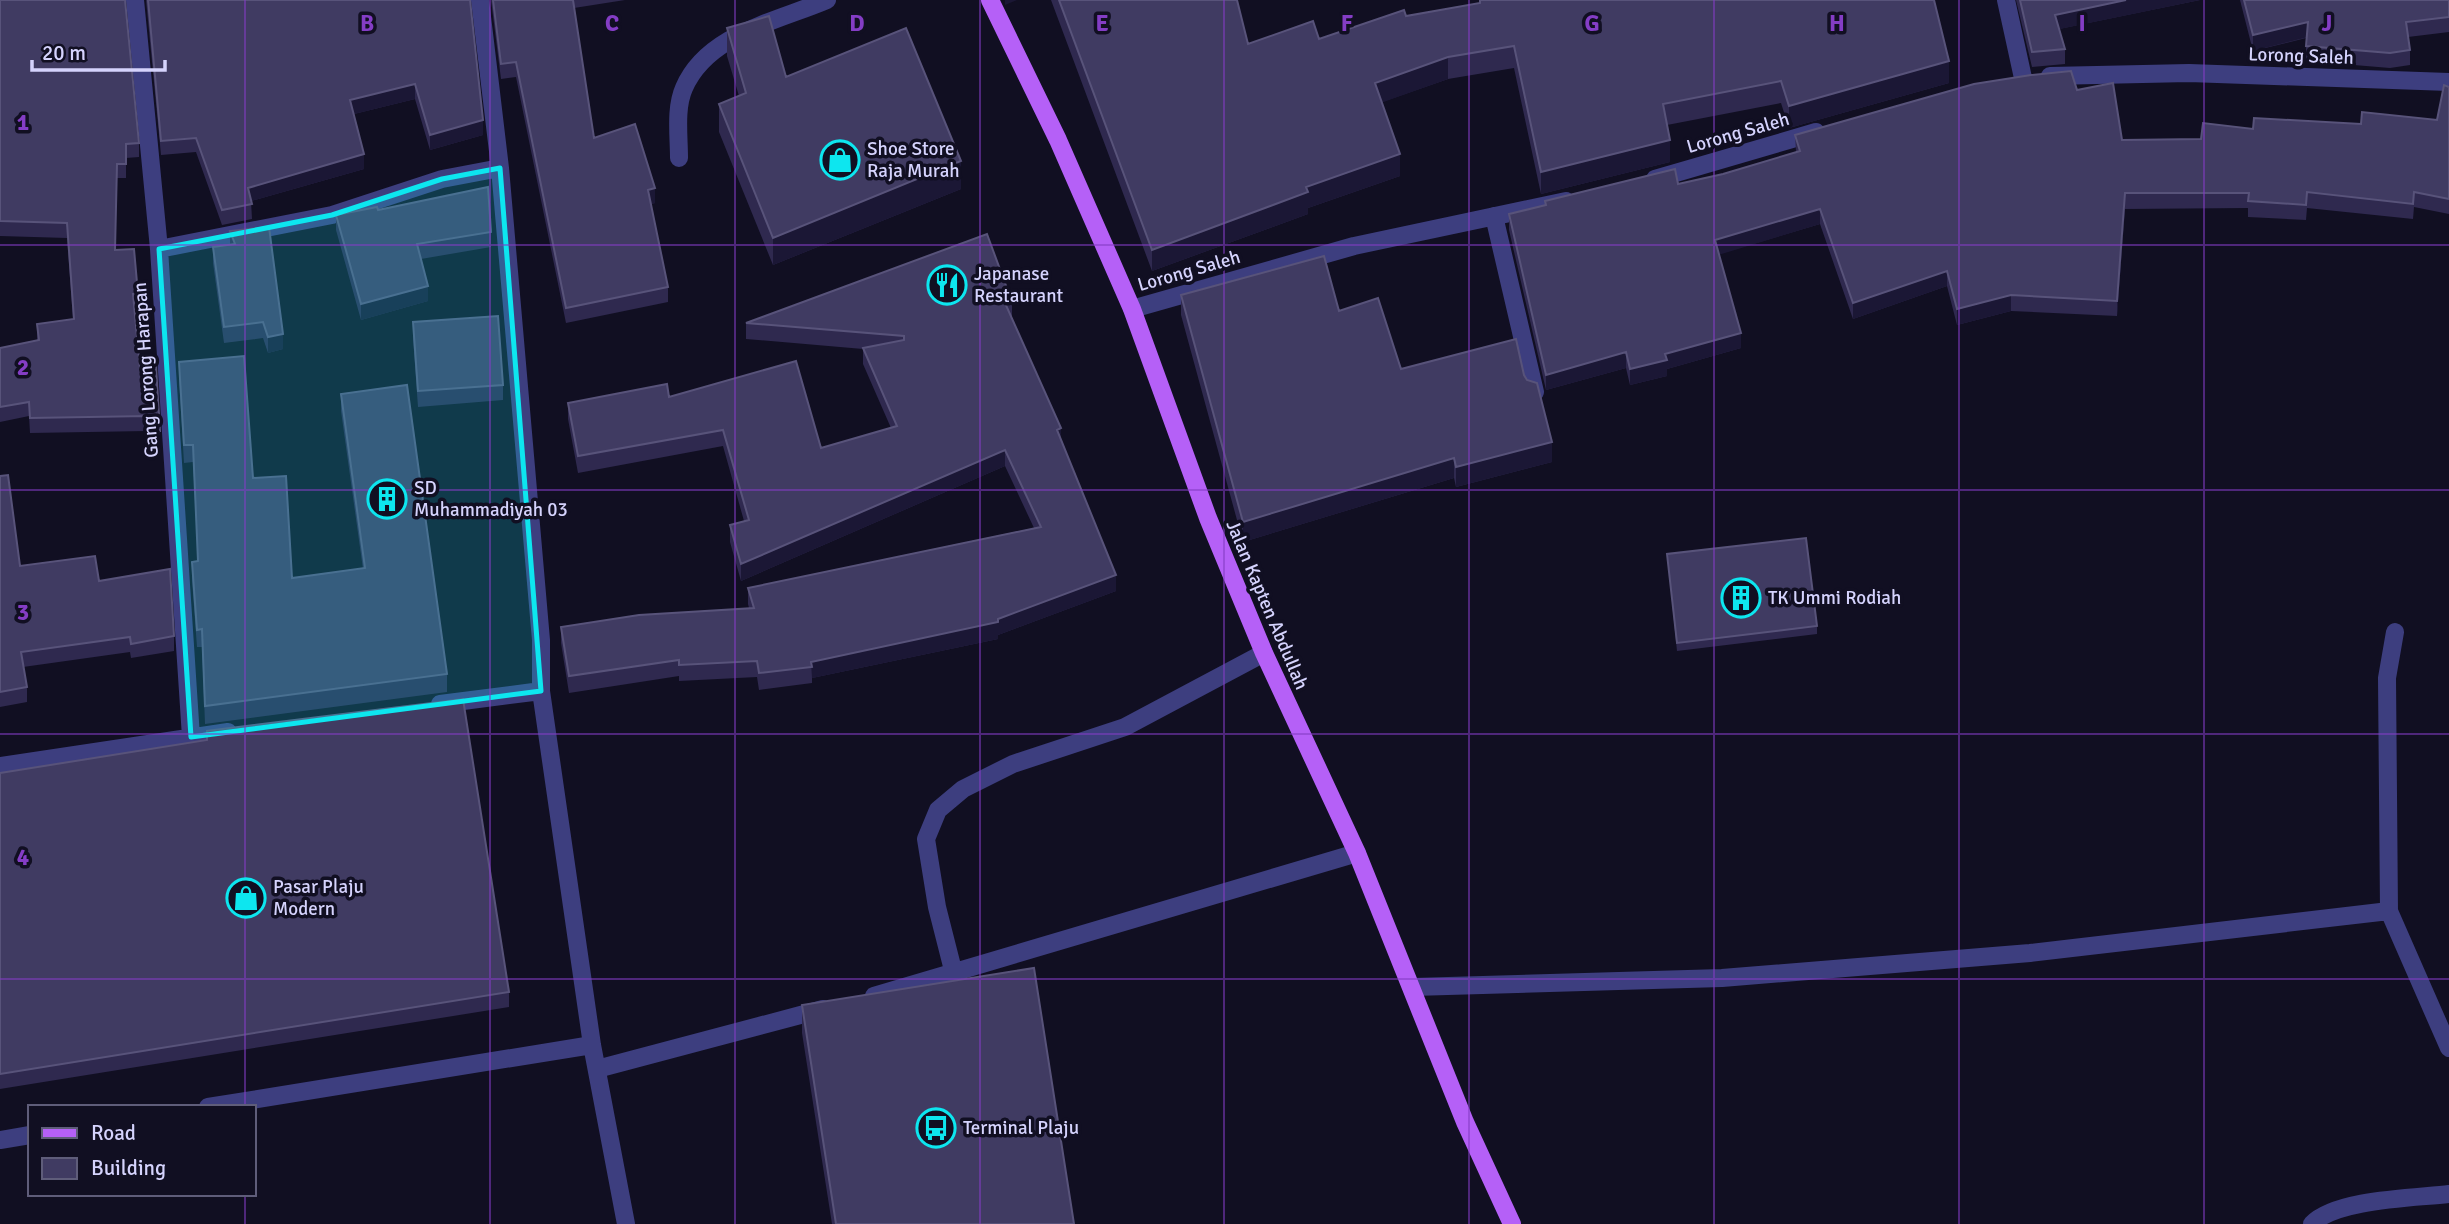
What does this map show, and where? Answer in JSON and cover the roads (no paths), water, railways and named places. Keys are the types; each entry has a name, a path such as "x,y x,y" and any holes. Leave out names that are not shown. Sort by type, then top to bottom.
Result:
{"main road":[{"name":"Jalan Kapten Abdullah","path":"990,0 1058,140 1132,309 1208,518 1264,653 1357,853 1465,1122 1511,1224"}],"street":[{"name":"Gang Lorong Harapan","path":"135,0 159,248 191,737"},
{"path":"480,0 500,168 541,640 541,691 592,1045 626,1224"},
{"path":"679,158 682,90 703,59 716,47 740,35 827,0"},
{"name":"Lorong Saleh","path":"2006,0 2016,79 2189,73 2449,82"},
{"name":"Lorong Saleh","path":"1643,182 1839,126"},
{"path":"159,248 332,215 442,179 500,168"},
{"name":"Lorong Saleh","path":"1132,309 1354,246 1580,198"},
{"path":"1494,216 1535,391"},
{"path":"2395,632 2387,678 2389,911 2449,1048"},
{"path":"954,974 937,906 926,838 938,810 963,789 1013,764 1125,727 1264,653"},
{"path":"420,707 541,691"},
{"path":"0,766 245,730"},
{"path":"597,1069 954,974 1357,853"},
{"path":"1413,987 1722,978 2030,953 2389,911"},
{"path":"220,1105 592,1045"},
{"path":"0,1140 28,1135"},
{"path":"2312,1224 2329,1213 2350,1207 2449,1194"}],"place":[{"name":"Shoe Store Raja Murah","path":"840,160"},
{"name":"Japanase Restaurant","path":"947,285"},
{"name":"SD Muhammadiyah 03","path":"387,499"},
{"name":"TK Ummi Rodiah","path":"1741,598"},
{"name":"Pasar Plaju Modern","path":"246,898"},
{"name":"Terminal Plaju","path":"936,1128"}]}
